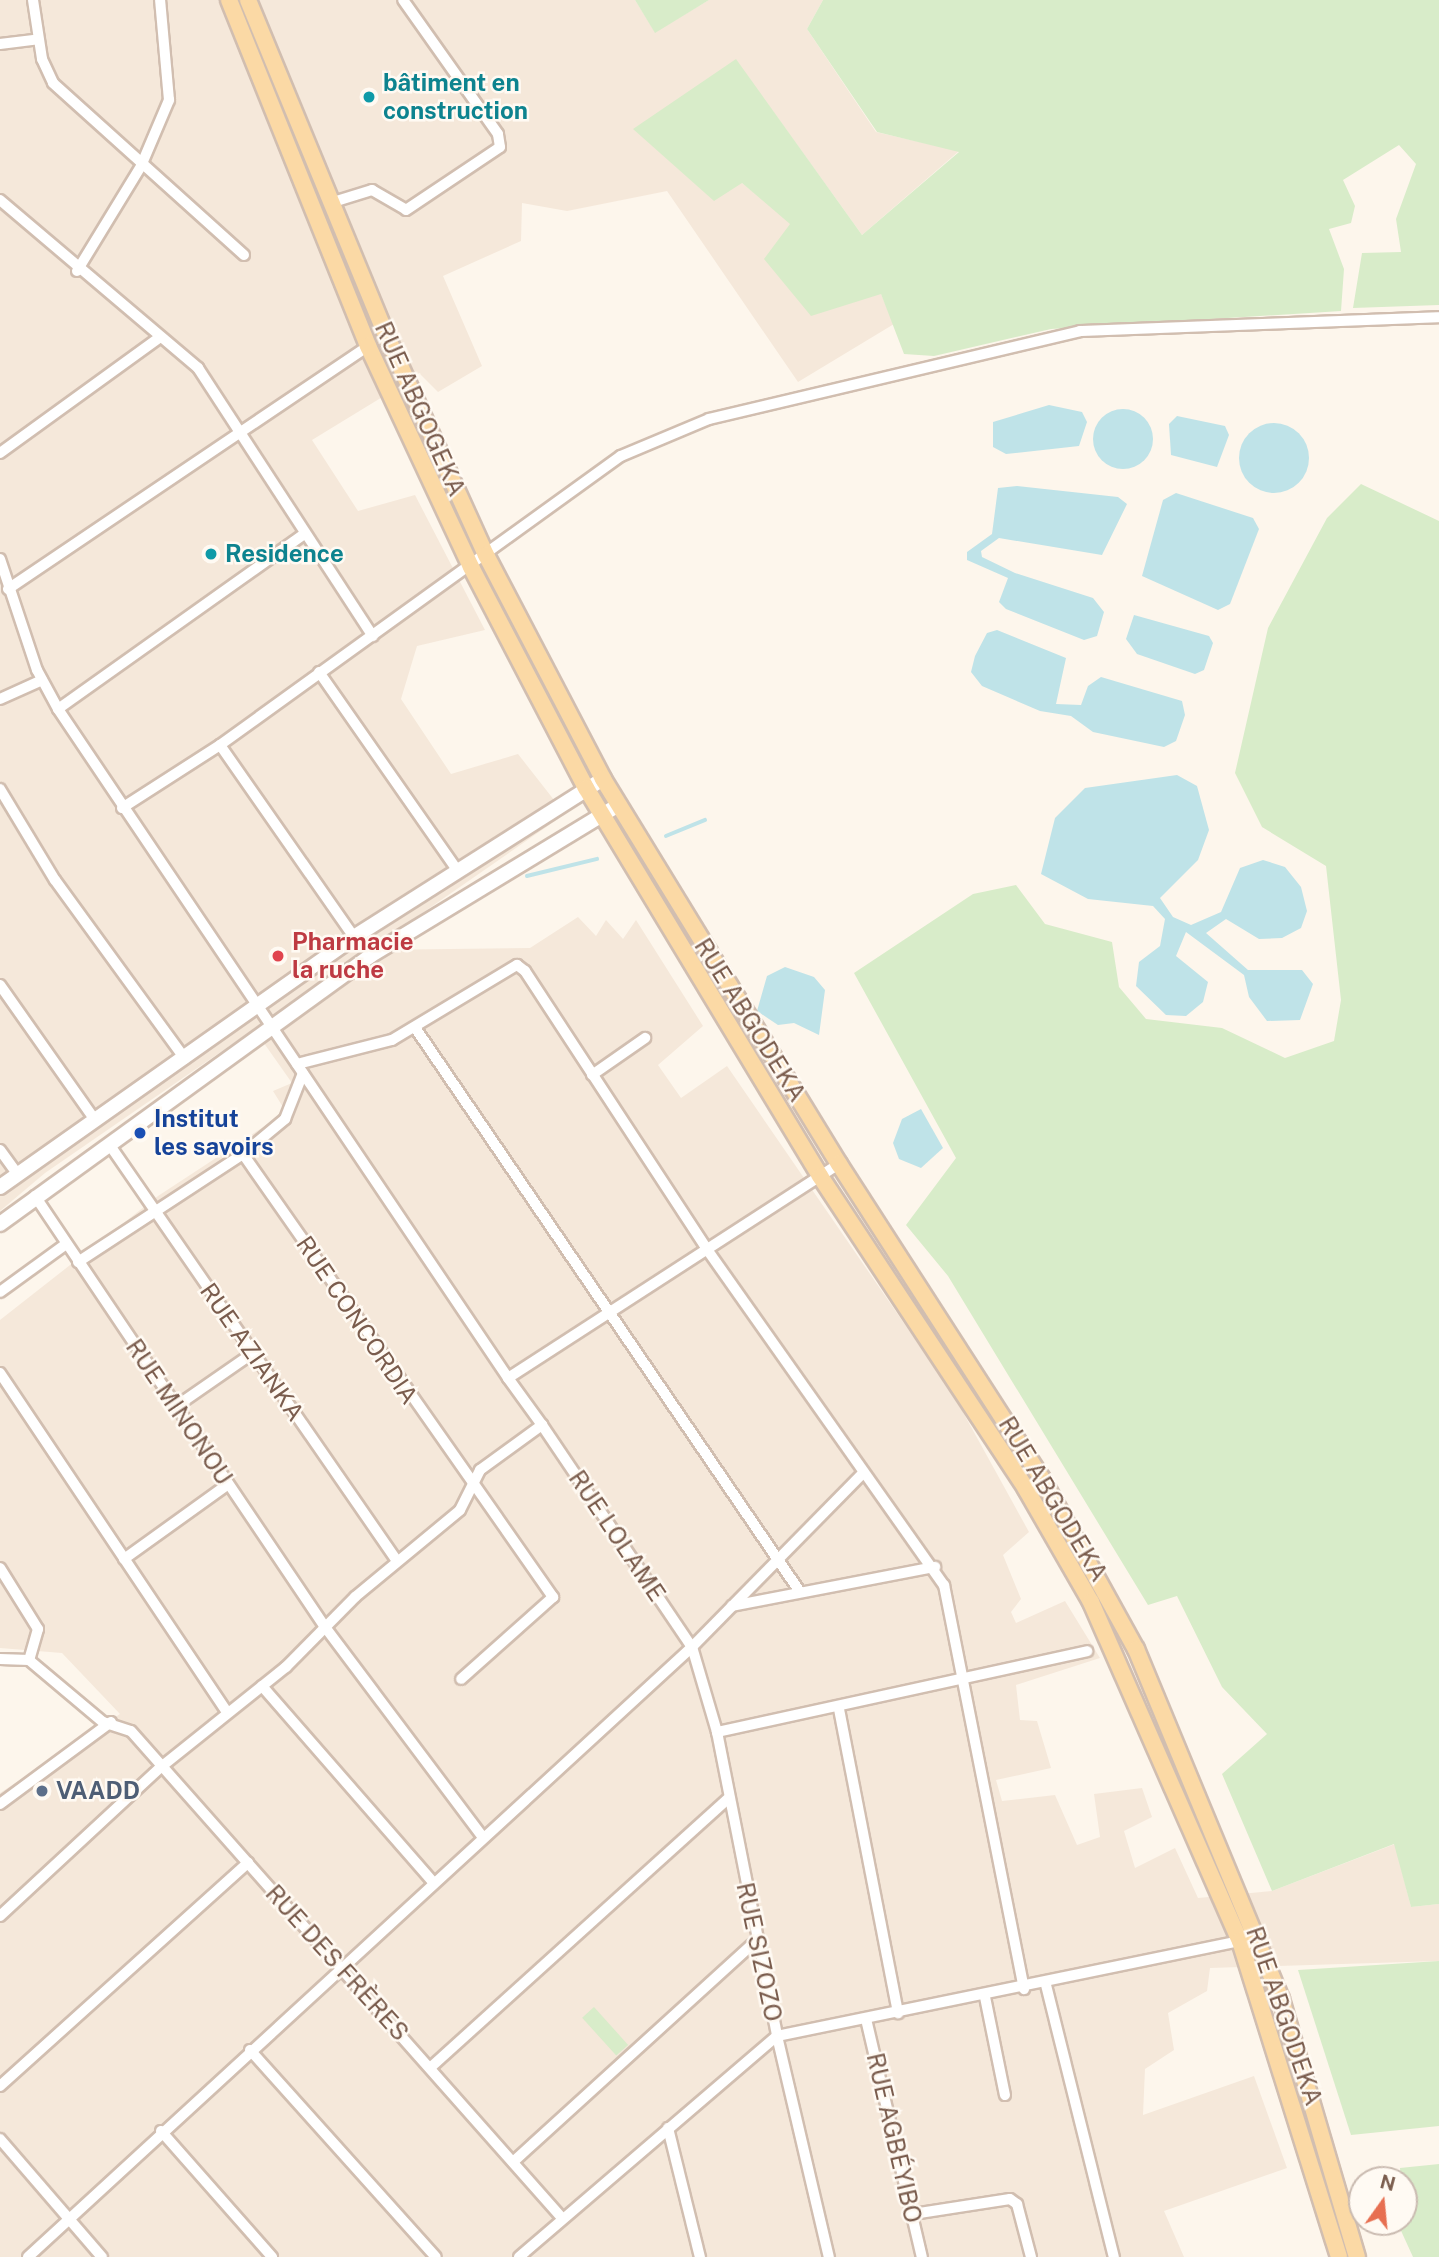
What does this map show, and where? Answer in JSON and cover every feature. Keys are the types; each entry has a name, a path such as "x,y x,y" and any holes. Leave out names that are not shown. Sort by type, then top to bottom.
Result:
{"main road":[{"name":"RUE ABGOGEKA","path":"229,0 368,346 471,567 586,788"},
{"name":"RUE ABGOGEKA","path":"248,0 330,202 486,555 618,805"},
{"path":"0,1187 354,937 603,779"},
{"name":"RUE ABGODEKA","path":"586,788 820,1176 1059,1544 1165,1762 1240,1941 1339,2257"},
{"path":"0,1224 273,1024 491,877 618,805"},
{"name":"RUE ABGODEKA","path":"618,805 839,1164 1035,1467 1136,1649 1282,1999 1357,2257"}],"street":[{"path":"33,0 38,38 53,83 141,166 244,255"},
{"path":"77,271 141,166 169,100 160,0"},
{"path":"330,202 372,190 406,210 500,147 498,134 403,0"},
{"path":"0,44 38,38"},
{"path":"0,200 77,271 198,369 303,535 373,636"},
{"path":"122,808 220,745 319,672 471,567 621,456 743,409 1080,331 1439,317"},
{"path":"0,453 160,337"},
{"path":"8,589 368,346"},
{"path":"58,709 303,535"},
{"name":"RUE LOLAME","path":"0,559 8,589 42,680 58,709 122,808 273,1024 508,1378 692,1647"},
{"path":"319,672 457,870"},
{"path":"0,699 42,680"},
{"path":"220,745 354,937"},
{"path":"0,789 55,880 184,1059"},
{"path":"78,1262 243,1154 292,1110 300,1068 416,1029 517,965 706,1248 863,1473 935,1567 952,1614 1024,1989"},
{"path":"0,985 95,1120"},
{"path":"416,1029 607,1313 800,1592"},
{"path":"592,1074 645,1038"},
{"name":"RUE AZIANKA","path":"109,1144 397,1561"},
{"path":"0,1150 17,1173"},
{"name":"RUE CONCORDIA","path":"243,1154 470,1486 553,1597 461,1679"},
{"path":"508,1378 839,1164"},
{"name":"RUE MINONOU","path":"35,1196 325,1627 482,1836"},
{"path":"0,1292 66,1244"},
{"path":"175,1407 253,1353"},
{"path":"0,1373 228,1713"},
{"path":"0,1916 161,1767 262,1686 397,1561 460,1510 470,1486 481,1470 542,1425"},
{"path":"28,2257 340,1966 692,1647 777,1557 863,1473"},
{"path":"124,1559 227,1485"},
{"path":"732,1606 935,1567"},
{"path":"0,1568 38,1629 29,1660 0,1659"},
{"name":"RUE SIZOZO","path":"692,1647 717,1732 756,1941 829,2257"},
{"path":"717,1732 839,1709 1087,1651"},
{"name":"RUE DES FRÈRES","path":"29,1660 107,1722 131,1731 562,2218"},
{"path":"262,1686 433,1882"},
{"path":"839,1709 898,2013"},
{"path":"0,1804 107,1722"},
{"path":"431,2067 728,1799"},
{"path":"0,2086 248,1863"},
{"path":"513,2162 756,1941"},
{"path":"519,2257 777,2036 1046,1985 1240,1941"},
{"path":"1046,1985 1110,2256"},
{"path":"985,1997 1005,2095"},
{"name":"RUE AGBÉYIBO","path":"866,2019 922,2257"},
{"path":"250,2050 436,2257"},
{"path":"668,2128 700,2257"},
{"path":"161,2131 272,2257"},
{"path":"0,2139 102,2257"},
{"path":"913,2214 1010,2199 1017,2204 1031,2257"}],"shaded area":[{"path":"0,0 635,0 655,32 709,0 823,0 807,29 876,132 959,151 862,235 736,60 742,183 881,294 894,324 798,382 667,191 567,211 522,203 521,241 443,276 482,366 438,392 420,374 312,440 358,511 415,495 485,630 417,646 401,699 451,774 518,754 565,814 369,950 530,948 578,917 596,936 606,920 623,939 636,920 703,1026 658,1065 681,1098 727,1066 954,1396 1029,1532 1003,1555 1021,1599 1011,1612 1016,1623 1065,1601 1100,1658 1016,1685 1020,1720 1037,1721 1051,1768 996,1780 1002,1801 1055,1795 1077,1845 1100,1837 1094,1794 1142,1788 1152,1817 1124,1831 1135,1868 1175,1848 1198,1898 1272,1891 1395,1844 1411,1907 1439,1904 1439,1961 1210,1968 1207,1991 1168,2013 1174,2050 1145,2069 1143,2115 1254,2076 1287,2168 1164,2211 1184,2257 0,2257 0,1793 120,1714 62,1653 0,1648 0,1320 158,1196 286,1112 273,1091 292,1083 254,1029 45,1173 0,1211"}],"green space":[{"path":"635,0 709,0 655,33"},
{"path":"823,0 1439,0 1439,305 1353,308 1362,253 1401,252 1396,219 1416,164 1399,145 1343,180 1355,206 1351,223 1329,229 1344,269 1341,311 1051,329 934,356 904,354 881,294 811,316 764,259 790,224 742,183 714,201 633,129 736,59 862,235 959,152 877,132 807,29"},
{"path":"1361,484 1439,521 1439,1904 1411,1907 1394,1844 1272,1891 1222,1774 1267,1734 1222,1687 1177,1596 1148,1605 948,1276 906,1225 956,1158 854,973 973,894 1016,885 1045,924 1112,942 1119,987 1146,1019 1222,1028 1285,1058 1334,1041 1341,1000 1326,866 1262,827 1235,773 1268,628 1327,518"},
{"path":"1439,1961 1439,2126 1351,2135 1298,1970"},
{"path":"594,2007 628,2045 616,2056 582,2018"},
{"path":"1439,2164 1439,2257 1413,2257 1403,2236 1418,2236 1418,2166"}],"water":[{"path":"1049,405 1082,412 1087,422 1079,446 1006,454 993,447 993,422"},
{"path":"1123,409 1144,418 1153,439 1144,460 1123,469 1102,460 1093,439 1102,418"},
{"path":"1177,416 1225,426 1229,435 1217,467 1171,455 1169,424"},
{"path":"1281,423 1294,429 1303,438 1307,444 1307,472 1299,483 1288,491 1267,493 1249,483 1241,472 1239,451 1249,433 1260,425"},
{"path":"1017,486 1118,497 1127,504 1102,555 999,538 981,551 982,557 1015,573 1093,598 1104,612 1097,636 1084,640 1006,609 999,602 1008,578 967,560 967,552 992,534 998,488"},
{"path":"1176,493 1253,518 1259,529 1230,604 1218,610 1142,576 1163,500"},
{"path":"1134,615 1209,636 1213,643 1204,670 1195,674 1137,654 1126,639"},
{"path":"997,630 1066,658 1056,704 1081,705 1088,686 1101,677 1182,701 1185,715 1176,741 1164,747 1093,732 1071,716 1040,711 982,686 971,672 975,656 987,633"},
{"path":"1177,775 1197,786 1209,830 1198,860 1160,898 1173,917 1191,925 1221,912 1240,868 1263,860 1285,867 1301,887 1307,911 1301,928 1282,938 1259,939 1226,919 1206,933 1248,970 1302,970 1313,984 1300,1020 1267,1021 1249,997 1244,975 1186,932 1176,956 1208,982 1203,1002 1186,1016 1166,1015 1136,986 1139,962 1160,946 1165,919 1153,906 1088,899 1041,874 1055,818 1085,788"},
{"path":"785,967 814,977 825,990 819,1035 794,1023 778,1025 757,1011 767,976"},
{"path":"921,1109 943,1148 921,1168 899,1159 893,1143 902,1119"}],"waterway":[{"path":"666,836 705,820"},
{"path":"527,876 597,859"}],"place":[{"name":"bâtiment en construction","path":"369,97"},
{"name":"Residence","path":"211,554"},
{"name":"Pharmacie la ruche","path":"278,956"},
{"name":"Institut les savoirs","path":"140,1133"},
{"name":"VAADD","path":"42,1791"}]}
